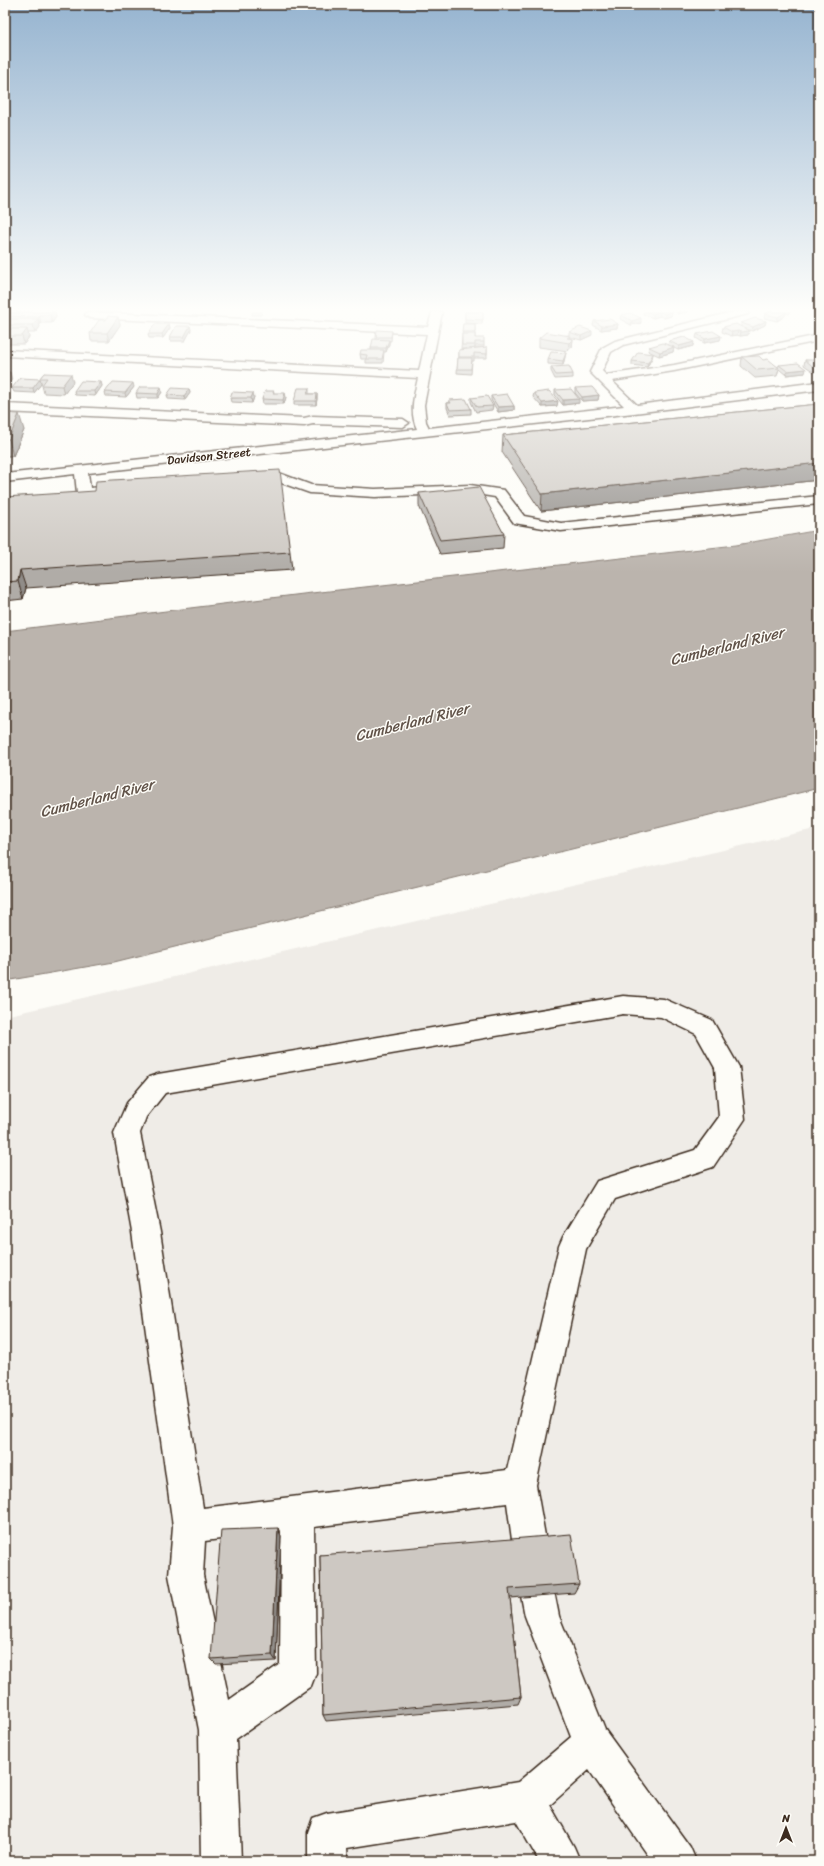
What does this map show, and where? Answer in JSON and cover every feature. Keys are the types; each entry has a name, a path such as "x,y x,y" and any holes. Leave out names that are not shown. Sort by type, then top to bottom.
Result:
{"street":[{"path":"419,399 418,405 423,427"},
{"path":"624,399 634,409"},
{"name":"Davidson Street","path":"5,478 310,445 423,427 634,409 714,399"},
{"name":"Davidson Street","path":"5,408 304,422 313,420 392,423 423,427"},
{"path":"304,422 311,432 310,445"},
{"path":"241,452 285,481 310,489 375,492 470,489 498,493 519,520 561,527 819,500"},
{"path":"34,462 48,461 51,473"},
{"path":"81,470 84,492 123,489"},
{"path":"240,480 279,477"},
{"path":"221,1861 216,1730 186,1575 189,1526 146,1232 127,1133 136,1111 158,1084 623,1005 664,1008 704,1027 727,1067 732,1119 704,1158 606,1190 573,1246 520,1485 530,1547"},
{"path":"189,1526 520,1485"},
{"path":"216,1730 298,1673 297,1513"},
{"path":"538,1596 542,1616 592,1743 676,1861"},
{"path":"328,1861 327,1832 526,1800 592,1743"},
{"path":"526,1800 560,1861"}],"shaded area":[{"path":"819,828 819,1861 5,1861 5,1016"}],"water":[{"name":"Cumberland River","path":"819,530 819,788 114,962 5,981 5,631 303,594 736,545"}],"building":[{"path":"295,399 316,399 316,401 294,401"},
{"path":"466,399 471,409 450,410 447,403 451,403 449,400"},
{"path":"472,399 489,399 493,406 477,407"},
{"path":"493,399 510,399 514,406 498,407"},
{"path":"539,399 556,399 558,401 542,403"},
{"path":"819,404 819,463 542,494 503,435"},
{"path":"5,413 19,414 9,439 5,439"},
{"path":"280,470 290,552 20,570 18,581 5,582 5,497 95,491 96,481"},
{"path":"479,487 504,534 440,540 419,493"},
{"path":"278,1528 272,1655 211,1659 221,1530"},
{"path":"571,1534 579,1584 509,1589 521,1697 323,1715 320,1555"}]}
